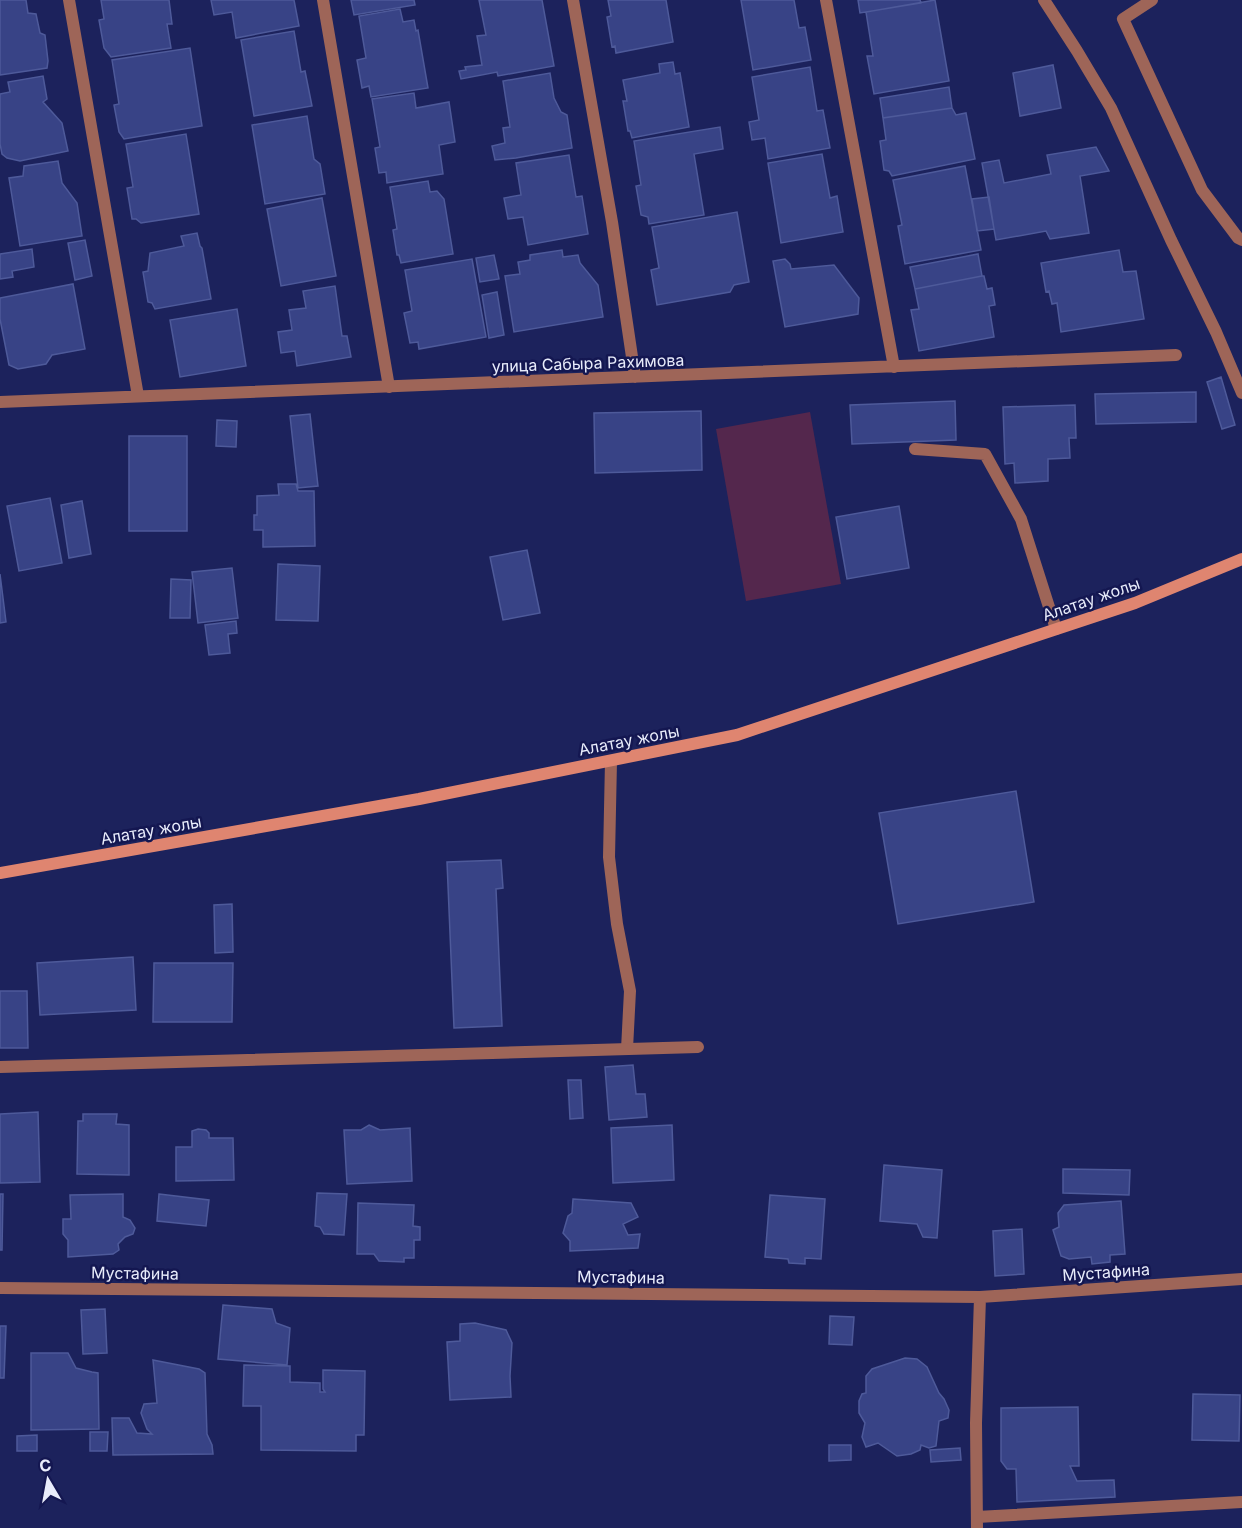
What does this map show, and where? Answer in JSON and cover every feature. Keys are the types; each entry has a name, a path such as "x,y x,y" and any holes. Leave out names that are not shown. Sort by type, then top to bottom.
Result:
{"main road":[{"name":"Алатау жолы","path":"0,873 419,799 737,735 1135,603 1242,559"}],"street":[{"path":"69,0 138,396"},
{"path":"323,0 389,387"},
{"path":"573,0 612,222 634,377"},
{"path":"826,0 894,367"},
{"path":"1044,0 1111,108 1216,332 1242,393"},
{"path":"1152,0 1123,19 1202,190 1238,238 1242,240"},
{"name":"улица Сабыра Рахимова","path":"0,402 1176,355"},
{"path":"915,449 985,454 1021,519 1056,629"},
{"path":"611,761 609,856 617,924 630,991 627,1049"},
{"path":"0,1067 698,1047"},
{"name":"Мустафина","path":"0,1288 980,1297 1242,1280"},
{"path":"980,1297 976,1424 977,1523 1242,1502"}],"shaded area":[{"path":"810,412 841,584 746,601 716,429"}],"building":[{"path":"0,0 26,0 28,13 36,14 40,33 45,35 47,68 0,75"},
{"path":"101,0 169,0 172,24 167,24 171,48 111,57 104,48 99,20 104,19"},
{"path":"211,0 294,0 299,26 236,38 232,12 214,15"},
{"path":"351,0 414,0 415,5 354,15"},
{"path":"479,0 542,0 554,66 498,76 497,72 461,79 459,71 466,70 465,67 482,65 477,36 486,35"},
{"path":"608,0 666,0 673,42 616,53 615,46 612,47 607,17 611,16"},
{"path":"741,0 794,0 799,28 805,27 811,60 753,70"},
{"path":"858,0 920,0 921,3 860,13"},
{"path":"935,0 949,81 874,94 867,56 873,56 866,12"},
{"path":"400,9 403,22 414,20 416,31 418,30 428,88 371,97 369,86 362,88 357,60 366,58 359,16"},
{"path":"294,31 301,72 305,71 312,106 254,116 241,40"},
{"path":"190,48 202,126 124,139 119,132 114,105 119,104 112,60"},
{"path":"673,62 675,74 680,73 689,127 632,138 628,131 623,101 627,101 623,80 660,73 659,64"},
{"path":"1053,65 1061,108 1020,116 1013,73"},
{"path":"810,67 817,111 823,110 830,148 768,159 765,138 752,140 749,122 759,120 752,77"},
{"path":"550,73 554,98 561,112 567,115 572,148 495,160 492,146 505,143 503,128 510,127 503,81"},
{"path":"43,76 47,99 43,102 62,123 68,151 20,161 7,158 2,154 0,144 0,94 10,92 8,82"},
{"path":"949,87 952,108 883,118 880,98"},
{"path":"414,93 416,108 449,102 455,142 439,145 443,174 387,183 386,172 379,173 375,148 380,147 372,99"},
{"path":"952,108 956,115 966,113 975,159 892,176 889,171 884,170 880,141 886,140 883,118"},
{"path":"307,116 314,159 320,164 325,194 265,204 252,125"},
{"path":"720,127 723,149 694,154 704,215 649,224 648,217 641,215 636,186 641,185 634,141"},
{"path":"186,134 199,214 141,223 132,219 127,188 133,187 126,144"},
{"path":"1096,147 1109,171 1080,176 1089,233 1050,239 1046,231 996,240 982,163 999,160 1004,183 1051,174 1047,155"},
{"path":"822,154 830,198 837,196 843,232 781,243 768,163"},
{"path":"569,155 576,197 582,196 588,234 528,245 523,217 508,219 504,198 521,195 516,163"},
{"path":"58,161 62,183 77,203 82,236 20,246 9,178 23,176 24,166"},
{"path":"965,166 981,250 905,264 898,226 902,225 893,180"},
{"path":"428,181 430,192 437,191 444,199 453,254 401,263 397,255 393,230 397,229 390,187"},
{"path":"989,197 994,229 977,231 972,199"},
{"path":"322,198 336,276 281,286 267,209"},
{"path":"737,212 749,282 734,285 730,292 657,305 651,270 659,268 652,227"},
{"path":"197,233 211,299 155,309 152,303 148,302 143,272 148,271 150,253 184,246 181,236"},
{"path":"85,240 92,276 75,280 68,243"},
{"path":"32,249 34,267 12,271 13,277 0,279 0,254"},
{"path":"562,250 563,257 578,255 580,263 598,285 603,317 514,332 505,276 520,274 518,262 530,260 530,255"},
{"path":"1119,250 1123,272 1136,271 1144,319 1061,332 1057,303 1052,304 1049,291 1046,292 1041,263"},
{"path":"978,254 982,276 915,289 910,267"},
{"path":"494,255 499,279 480,282 476,258"},
{"path":"472,259 486,337 419,349 418,342 410,343 404,313 412,311 405,270"},
{"path":"785,259 791,269 834,265 859,298 858,314 785,327 773,261"},
{"path":"984,276 987,289 992,288 995,305 989,306 994,337 919,351 911,310 919,309 915,289"},
{"path":"73,284 85,349 52,355 46,364 18,369 9,365 0,319 0,298"},
{"path":"335,286 342,336 347,336 351,357 297,366 295,351 281,353 278,332 292,330 289,310 306,308 303,291"},
{"path":"497,292 504,335 489,338 482,295"},
{"path":"237,309 246,366 180,377 170,320"},
{"path":"1221,377 1235,425 1222,429 1207,382"},
{"path":"1196,392 1196,422 1096,424 1095,394"},
{"path":"955,401 956,440 852,444 850,405"},
{"path":"1075,405 1076,438 1069,438 1070,458 1048,459 1048,481 1015,483 1014,463 1005,464 1003,407"},
{"path":"701,411 702,470 595,473 594,413"},
{"path":"310,414 318,486 298,488 290,416"},
{"path":"217,420 237,421 236,447 216,446"},
{"path":"129,436 187,436 187,531 129,531"},
{"path":"278,484 296,484 298,491 314,491 315,546 263,547 263,530 254,530 257,496 279,495"},
{"path":"50,498 62,563 19,571 7,506"},
{"path":"82,501 91,554 69,558 61,505"},
{"path":"899,506 909,568 847,579 836,517"},
{"path":"527,550 540,613 503,620 490,557"},
{"path":"278,564 320,566 318,621 276,620"},
{"path":"232,568 238,618 198,623 192,572"},
{"path":"0,574 6,622 0,623"},
{"path":"171,579 191,580 190,618 170,618"},
{"path":"236,621 237,633 228,634 230,653 209,655 205,625"},
{"path":"1016,791 1034,902 898,924 879,813"},
{"path":"501,860 503,888 496,889 502,1026 454,1028 447,862"},
{"path":"232,904 233,952 215,953 214,905"},
{"path":"133,957 136,1010 40,1015 37,963"},
{"path":"154,963 233,963 232,1022 153,1022"},
{"path":"0,991 27,991 28,1048 0,1048"},
{"path":"633,1065 636,1094 645,1094 647,1117 609,1120 605,1067"},
{"path":"568,1080 581,1080 583,1118 570,1119"},
{"path":"38,1112 40,1182 0,1183 0,1114"},
{"path":"83,1114 117,1114 116,1124 129,1125 129,1175 77,1174 78,1121 83,1121"},
{"path":"369,1125 380,1130 410,1128 412,1181 347,1184 344,1130 361,1130"},
{"path":"672,1125 674,1180 613,1183 611,1128"},
{"path":"206,1130 209,1138 233,1138 234,1180 176,1181 176,1147 192,1147 192,1131"},
{"path":"884,1165 942,1170 937,1238 923,1237 917,1224 880,1221"},
{"path":"1063,1169 1130,1170 1129,1195 1063,1193"},
{"path":"317,1193 347,1194 344,1235 324,1234 320,1227 315,1226"},
{"path":"0,1194 3,1194 2,1250 0,1250"},
{"path":"123,1194 123,1217 130,1220 135,1228 133,1234 125,1237 118,1244 119,1250 113,1254 68,1257 68,1240 63,1234 63,1219 71,1219 70,1195"},
{"path":"159,1194 209,1200 206,1226 157,1221"},
{"path":"770,1195 825,1199 821,1259 805,1258 805,1264 789,1263 788,1259 765,1257"},
{"path":"573,1199 631,1203 638,1217 623,1224 628,1235 640,1234 638,1248 570,1251 570,1241 563,1233 568,1216 572,1213"},
{"path":"1121,1201 1125,1254 1110,1255 1110,1262 1092,1264 1091,1257 1069,1259 1061,1256 1053,1230 1059,1227 1058,1213 1064,1205"},
{"path":"358,1203 414,1205 413,1226 420,1227 420,1240 414,1240 414,1258 404,1258 404,1262 379,1261 374,1254 357,1254"},
{"path":"1022,1229 1024,1274 995,1276 993,1231"},
{"path":"223,1305 272,1309 276,1323 290,1328 287,1365 218,1359"},
{"path":"105,1309 107,1353 83,1354 81,1310"},
{"path":"830,1316 854,1317 852,1345 829,1344"},
{"path":"475,1323 506,1330 512,1343 511,1397 450,1400 447,1342 460,1341 460,1324"},
{"path":"0,1326 6,1326 4,1378 0,1378"},
{"path":"31,1353 68,1353 76,1368 98,1373 99,1429 31,1430"},
{"path":"905,1358 917,1359 927,1367 949,1410 948,1418 939,1421 936,1446 929,1448 921,1445 920,1450 897,1456 878,1443 866,1447 862,1437 865,1423 859,1413 859,1401 862,1394 866,1393 866,1376 872,1369"},
{"path":"153,1360 199,1369 205,1373 207,1434 213,1454 113,1455 112,1418 129,1418 137,1433 152,1434 147,1429 141,1413 144,1404 157,1403"},
{"path":"244,1365 290,1366 290,1382 320,1383 320,1392 325,1392 323,1370 365,1371 364,1435 356,1435 356,1451 261,1450 261,1406 243,1406"},
{"path":"1193,1394 1240,1395 1239,1441 1192,1440"},
{"path":"1078,1407 1079,1466 1070,1466 1077,1481 1114,1480 1115,1497 1017,1502 1016,1469 1007,1469 1001,1461 1001,1408"},
{"path":"90,1432 108,1432 107,1451 90,1451"},
{"path":"37,1435 37,1451 17,1451 17,1436"},
{"path":"829,1445 851,1445 851,1460 829,1461"},
{"path":"960,1448 961,1460 931,1462 930,1450"}]}
